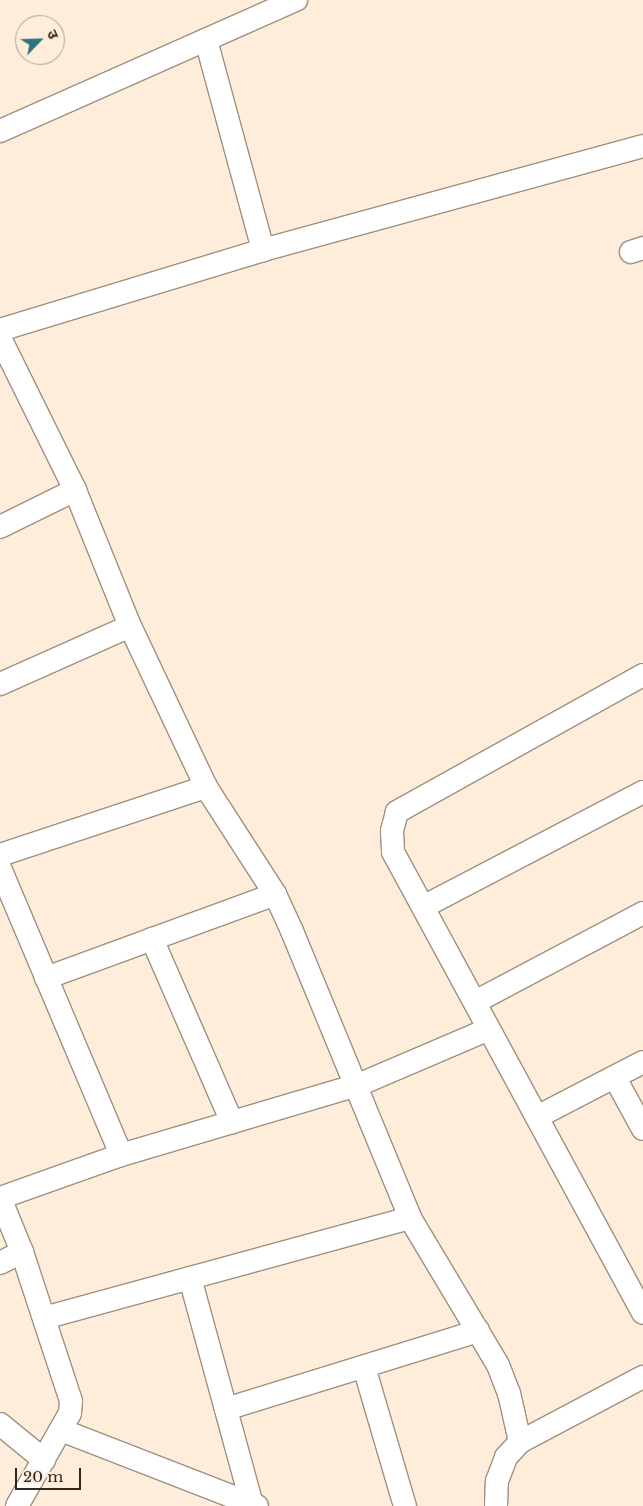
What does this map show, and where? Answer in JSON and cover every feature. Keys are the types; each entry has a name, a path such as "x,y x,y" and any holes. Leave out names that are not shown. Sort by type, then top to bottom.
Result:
{"street":[{"path":"0,131 296,0"},
{"path":"206,40 263,250"},
{"path":"0,330 263,250 643,146"},
{"path":"0,338 75,490 130,626 206,787 275,894 358,1086 410,1218 478,1331 509,1393 520,1442"},
{"path":"0,527 75,490"},
{"path":"0,684 130,626"},
{"path":"643,674 397,812 392,831 393,852 643,1313"},
{"path":"0,855 206,787"},
{"path":"423,908 643,792"},
{"path":"0,868 121,1155"},
{"path":"46,978 275,894"},
{"path":"475,1002 643,913"},
{"path":"152,939 232,1122"},
{"path":"18,1506 70,1413 71,1402 22,1252 0,1198 121,1155 358,1086 489,1029"},
{"path":"537,1117 643,1062"},
{"path":"615,1078 643,1129"},
{"path":"44,1318 410,1218"},
{"path":"0,1262 22,1252"},
{"path":"190,1278 255,1505"},
{"path":"226,1409 478,1331"},
{"path":"364,1367 405,1506"},
{"path":"496,1506 497,1481 506,1457 520,1442 643,1377"},
{"path":"0,1424 44,1460"},
{"path":"61,1430 255,1505"}]}
